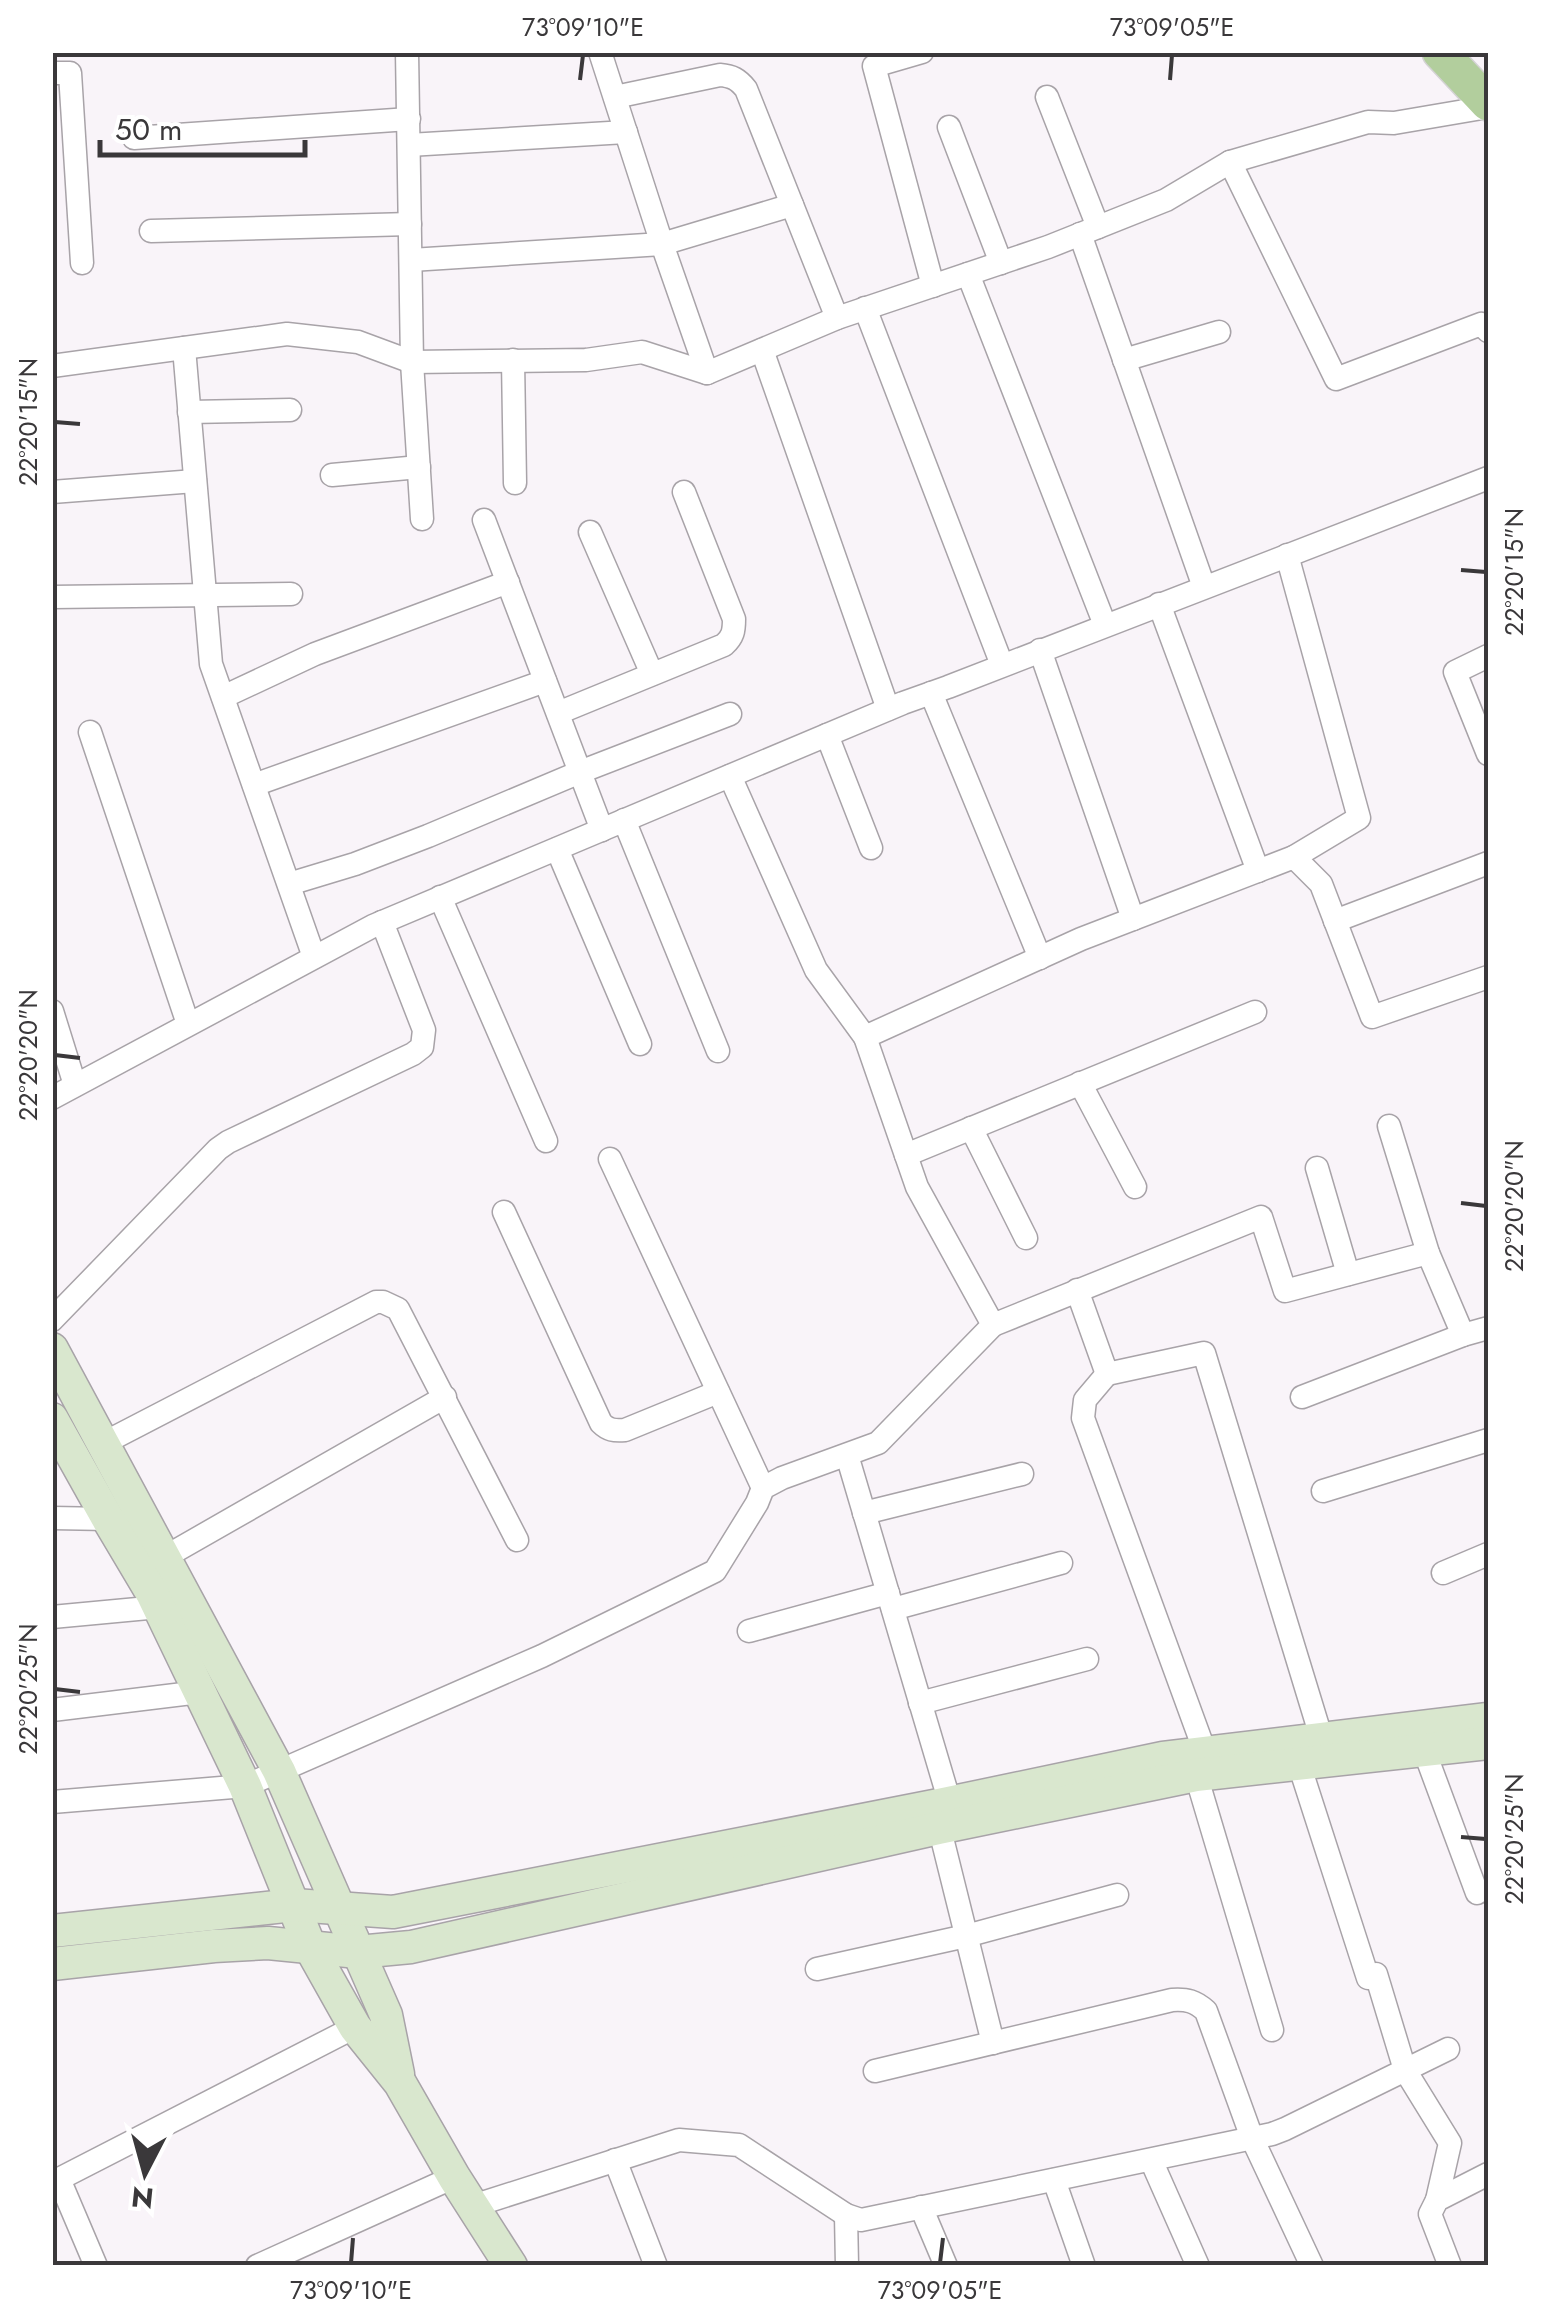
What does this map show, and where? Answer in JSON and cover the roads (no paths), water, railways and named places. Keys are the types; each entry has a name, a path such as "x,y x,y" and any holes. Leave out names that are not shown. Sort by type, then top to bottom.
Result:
{"main road":[{"path":"1440,52 1488,105"}],"street":[{"path":"407,52 412,362 422,519"},
{"path":"600,52 707,373"},
{"path":"922,52 874,66 933,286"},
{"path":"63,66 82,263"},
{"path":"615,98 720,75 739,80 746,89 837,318"},
{"path":"1047,97 1124,360 1204,587"},
{"path":"52,366 287,334 358,342 412,362 586,360 642,352 707,373 837,318 1000,263 1166,200 1230,162 1368,122 1394,123 1488,105"},
{"path":"134,138 409,119"},
{"path":"948,128 1000,263"},
{"path":"409,145 626,132"},
{"path":"1230,162 1336,379 1481,324 1488,332"},
{"path":"411,260 662,244 792,206"},
{"path":"151,231 410,224"},
{"path":"968,274 1105,625"},
{"path":"865,308 1002,664"},
{"path":"1124,360 1220,332"},
{"path":"184,348 211,664 314,957"},
{"path":"762,350 888,709"},
{"path":"513,360 515,483"},
{"path":"189,412 290,410"},
{"path":"332,474 418,467"},
{"path":"52,1098 382,922 888,709 1488,478"},
{"path":"52,492 195,481"},
{"path":"558,713 724,645 734,630 734,619 684,492"},
{"path":"484,520 580,772 613,825 718,1051"},
{"path":"590,532 652,674"},
{"path":"865,1037 1040,958 1294,857 1360,818 1287,555"},
{"path":"223,697 315,654 508,582"},
{"path":"52,597 291,594"},
{"path":"1158,604 1258,871"},
{"path":"1040,650 1133,919"},
{"path":"1488,656 1454,672 1488,754"},
{"path":"254,785 545,681"},
{"path":"931,693 1040,958"},
{"path":"288,884 410,844 730,714"},
{"path":"90,732 188,1024"},
{"path":"827,735 871,848"},
{"path":"730,776 816,970 865,1037 917,1187 992,1324"},
{"path":"557,848 640,1044"},
{"path":"1294,857 1321,884 1372,1017 1488,976"},
{"path":"1335,921 1488,862"},
{"path":"440,898 546,1141"},
{"path":"52,1320 218,1149 422,1047 424,1030 382,922"},
{"path":"52,1011 75,1085"},
{"path":"906,1155 1254,1012"},
{"path":"1080,1083 1135,1187"},
{"path":"1390,1126 1428,1253 1463,1335"},
{"path":"971,1128 1026,1238"},
{"path":"610,1159 763,1488"},
{"path":"1317,1168 1348,1274"},
{"path":"504,1212 606,1428 624,1430 718,1392"},
{"path":"52,1802 245,1786 542,1656 716,1570 763,1488 878,1444 992,1324 1077,1290 1261,1217 1285,1291 1428,1253"},
{"path":"1077,1290 1106,1374"},
{"path":"104,1443 376,1302 384,1302 398,1309 517,1540"},
{"path":"1302,1397 1488,1328"},
{"path":"52,1349 279,1770 386,2015 400,2084"},
{"path":"1272,2030 1201,1764 1083,1418 1085,1400 1106,1374 1204,1353 1316,1754 1372,1976 1405,2070 1450,2143 1430,2214 1450,2266"},
{"path":"165,1557 445,1397"},
{"path":"52,1418 159,1608 200,1692 245,1786 310,1947 355,2027 400,2084 511,2266"},
{"path":"1323,1491 1488,1440"},
{"path":"847,1455 920,1703 966,1936 992,2043"},
{"path":"864,1513 1022,1474"},
{"path":"52,1518 108,1519"},
{"path":"1443,1573 1488,1554"},
{"path":"749,1631 1061,1563"},
{"path":"52,1617 159,1608"},
{"path":"920,1703 1087,1659"},
{"path":"52,1710 200,1692"},
{"path":"1316,1754 1488,1718"},
{"path":"52,1964 268,1943 358,1952 411,1947 1164,1758 1201,1764 1488,1743"},
{"path":"1424,1750 1477,1893"},
{"path":"52,1931 294,1905 394,1912 941,1812"},
{"path":"817,1969 966,1936 1117,1895"},
{"path":"875,2071 1172,2000 1197,2003 1206,2011 1252,2138 1312,2266"},
{"path":"96,2266 56,2181 355,2027"},
{"path":"472,2206 679,2140 739,2144 846,2215 862,2220 1285,2130 1448,2050"},
{"path":"615,2160 656,2266"},
{"path":"1151,2160 1198,2266"},
{"path":"1436,2200 1488,2174"},
{"path":"257,2266 454,2177"},
{"path":"1054,2180 1084,2266"},
{"path":"920,2208 946,2266"},
{"path":"846,2215 848,2266"}]}
